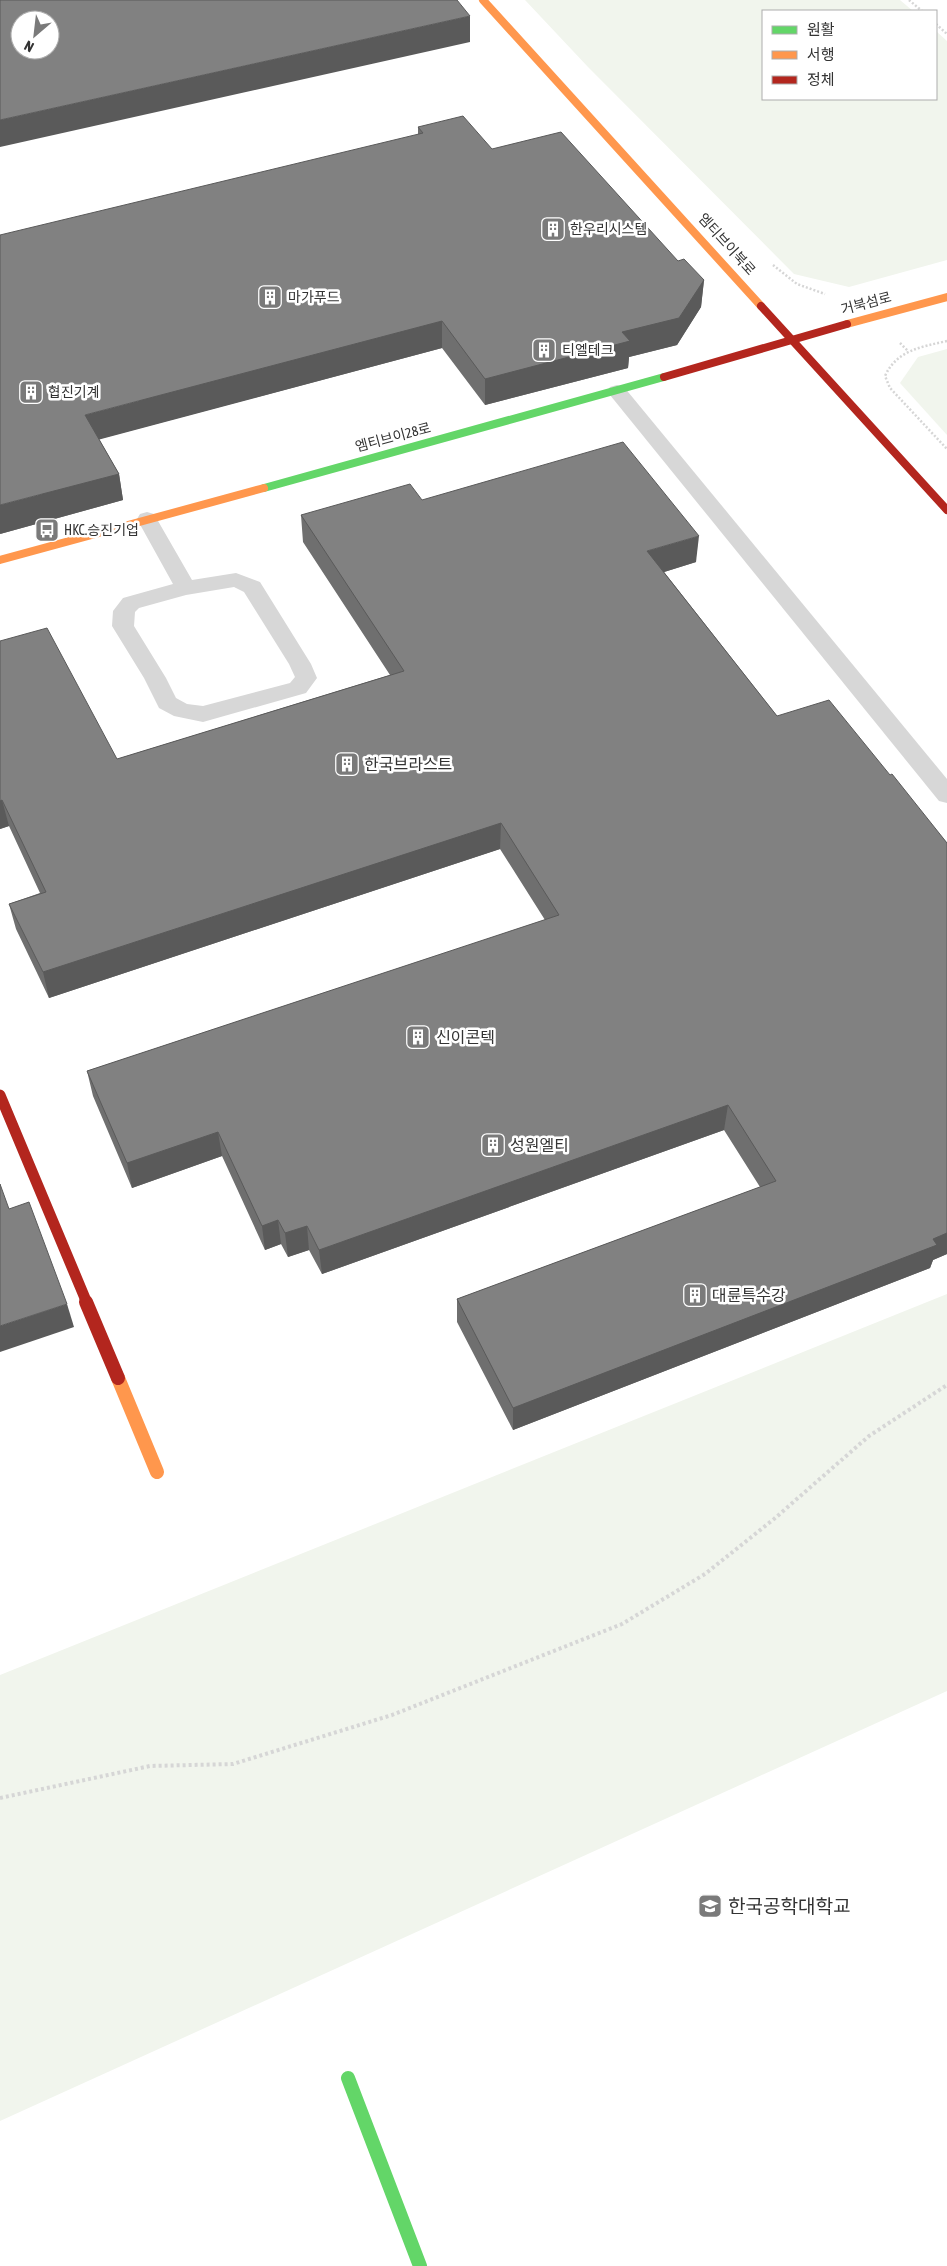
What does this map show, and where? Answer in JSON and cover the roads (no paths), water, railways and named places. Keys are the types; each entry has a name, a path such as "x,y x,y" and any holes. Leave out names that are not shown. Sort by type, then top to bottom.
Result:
{"street":[{"name":"엠티브이북로","path":"483,0 793,338 947,510"},
{"name":"거북섬로","path":"793,338 947,297"},
{"name":"엠티브이28로","path":"0,560 617,391 793,338"},
{"path":"0,1095 157,1472"},
{"path":"348,2078 420,2266"}],"lane":[{"path":"617,391 947,794"},
{"path":"148,519 186,588"},
{"path":"236,580 252,586 300,664 306,678 298,688 203,714 182,711 167,703 155,678 123,626 124,612 131,603 186,588 236,580"}],"place":[{"name":"한우리시스템","path":"553,229"},
{"name":"마가푸드","path":"270,297"},
{"name":"티엘테크","path":"544,350"},
{"name":"협진기계","path":"31,392"},
{"name":"HKC.승진기업","path":"47,530"},
{"name":"한국브라스트","path":"347,764"},
{"name":"신이콘텍","path":"418,1037"},
{"name":"성원엘티","path":"493,1145"},
{"name":"대륜특수강","path":"695,1295"},
{"name":"한국공학대학교","path":"710,1906"}]}
